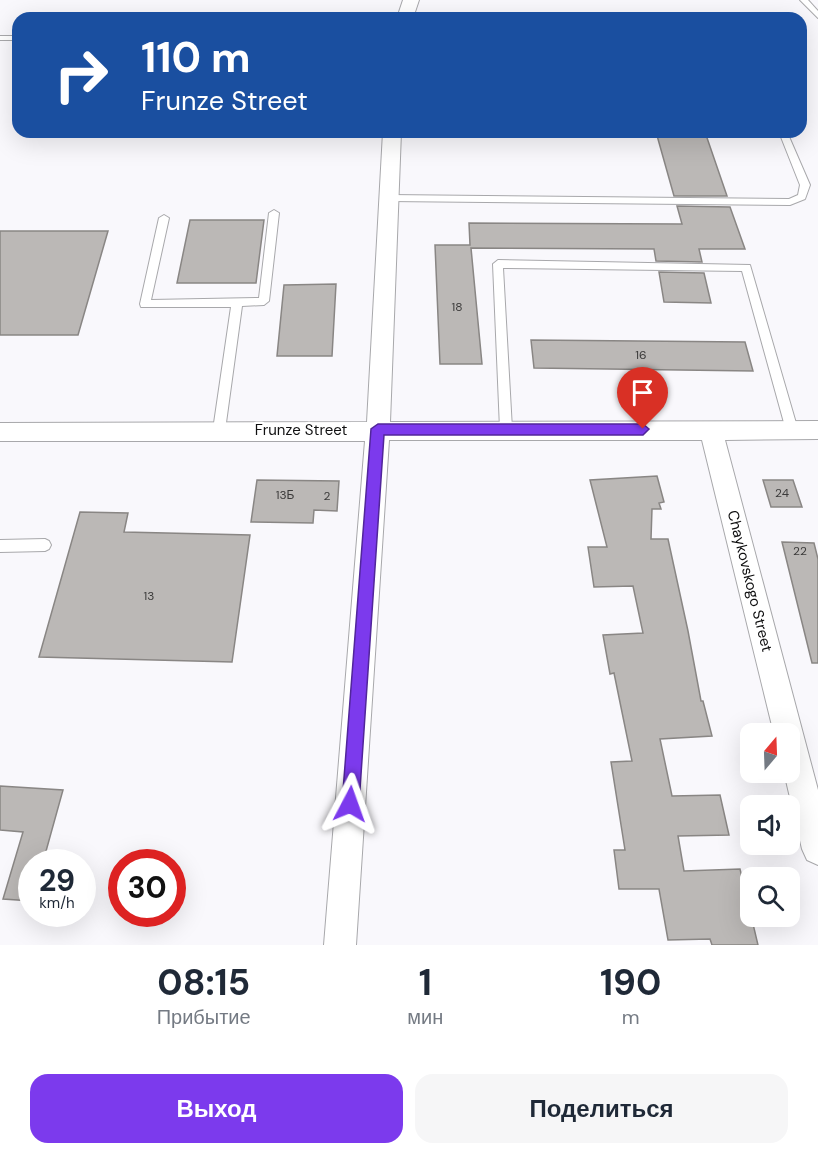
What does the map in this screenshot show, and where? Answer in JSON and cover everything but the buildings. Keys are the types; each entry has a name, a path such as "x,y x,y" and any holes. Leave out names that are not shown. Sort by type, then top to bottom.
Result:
{"street":[{"path":"340,945 378,429 392,138"},
{"name":"Frunze Street","path":"0,432 378,429 818,430"},
{"name":"Chaykovskogo Street","path":"711,429 786,723"},
{"name":"Chaykovskogo Street","path":"800,778 818,849"}],"lane":[{"path":"804,0 818,16"},
{"path":"389,198 790,202 802,197 805,185 785,138"},
{"path":"164,218 145,304 237,303 264,301 274,213"},
{"path":"506,429 498,264 746,268 792,429"},
{"path":"219,430 237,303"},
{"path":"0,546 45,545"}],"route":[{"path":"350,804 378,429 643,429"}]}
